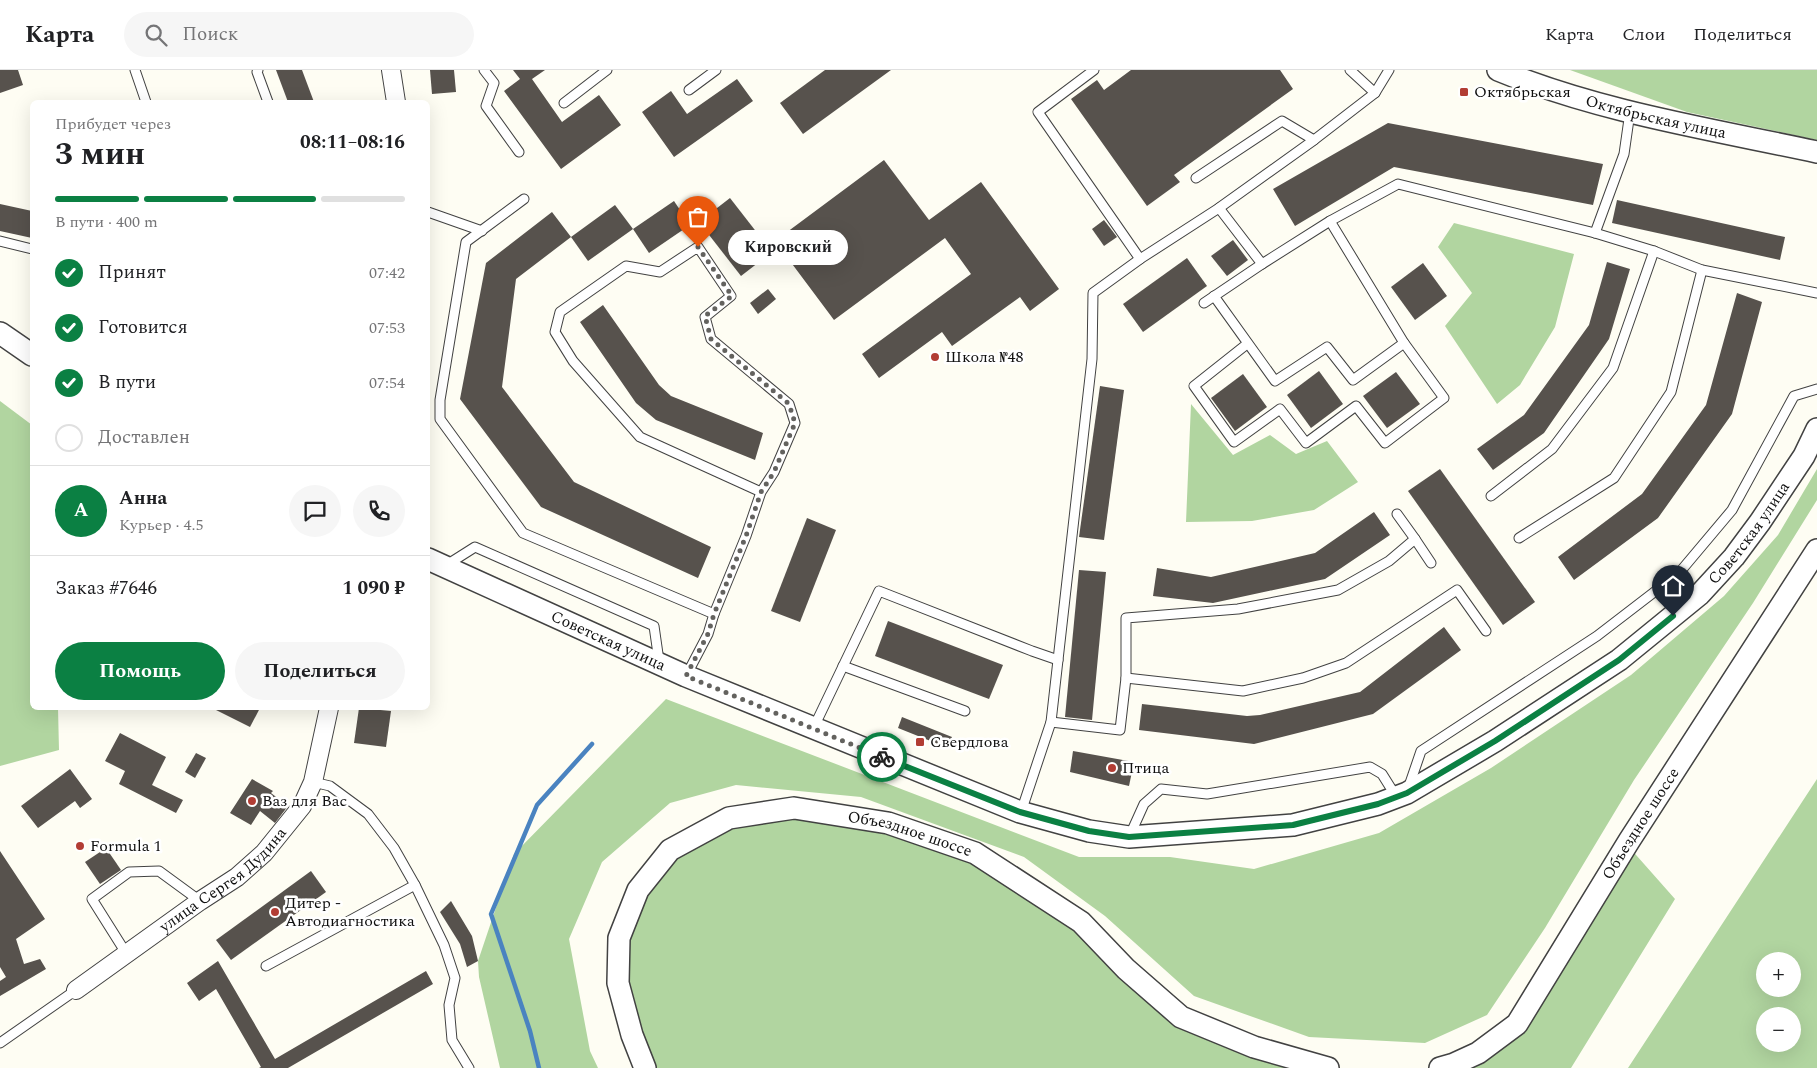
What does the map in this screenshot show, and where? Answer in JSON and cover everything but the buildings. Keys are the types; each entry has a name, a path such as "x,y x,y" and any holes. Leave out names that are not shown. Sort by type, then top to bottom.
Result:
{"street":[{"path":"391,70 396,100"},
{"name":"Октябрьская улица","path":"1498,70 1524,81 1630,112 1817,152"},
{"path":"0,333 30,354"},
{"name":"Советская улица","path":"436,562 686,676 1020,812 1089,831 1129,837 1293,825 1402,796 1495,741 1619,660 1700,594 1734,557 1804,456 1817,429"},
{"name":"Объездное шоссе","path":"1440,1068 1478,1053 1517,1024 1630,841 1817,550"},
{"name":"улица Сергея Дудина","path":"76,990 200,901 237,878 264,853 302,806 314,782 329,710"},
{"name":"Объездное шоссе","path":"646,1068 632,1035 618,983 619,938 638,890 670,850 729,818 794,808 888,823 975,853 1081,922 1126,969 1181,1017 1254,1047 1328,1068"}],"lane":[{"path":"136,70 145,100"},
{"path":"258,70 257,72 267,100"},
{"path":"484,70 494,83 486,106 519,152"},
{"path":"564,103 607,70"},
{"path":"689,90 716,70"},
{"path":"1094,70 1038,112 1140,259"},
{"path":"1350,70 1375,93"},
{"path":"1020,812 1051,722 1092,359 1093,293 1140,259 1219,208 1314,140 1375,93 1389,70"},
{"path":"1595,234 1624,154 1630,112"},
{"path":"1196,178 1282,121 1314,140"},
{"path":"1204,303 1330,221 1398,184 1595,234 1654,252 1702,270 1817,293"},
{"path":"524,199 466,242 440,400 440,419 524,533 714,614"},
{"path":"1219,208 1262,264"},
{"path":"430,213 482,231"},
{"path":"1247,344 1194,386 1234,442 1280,409 1306,443 1356,406 1385,443 1444,398 1404,343 1330,221"},
{"path":"0,241 30,248"},
{"path":"686,676 708,634 761,492 774,472 795,423 789,404 711,339 705,316 732,296 698,247 660,272 626,266 560,312 555,332 573,361 640,437 761,492"},
{"path":"1491,496 1552,449 1612,368 1654,252"},
{"path":"1519,538 1614,478 1671,392 1702,270"},
{"path":"1214,296 1275,381 1327,347 1353,380 1404,343"},
{"path":"1129,837 1144,804 1161,789 1206,794 1370,767 1382,774 1402,796 1421,751 1597,636 1679,573 1732,510 1794,396 1817,388"},
{"path":"1397,514 1431,563"},
{"path":"1051,722 1120,730 1126,678 1126,618 1238,609 1338,590 1389,561 1415,539"},
{"path":"436,562 475,547 654,626 659,664"},
{"path":"1126,678 1243,691 1302,678 1346,663 1457,590 1486,631"},
{"path":"813,729 879,592 1058,660"},
{"path":"843,666 965,711"},
{"path":"314,782 330,786 368,814 394,848 416,885 444,945 454,978 449,1005 452,1040 468,1068"},
{"path":"126,953 92,898 114,882 129,872 158,871 200,901"},
{"path":"266,966 416,885"},
{"path":"0,1043 76,990"}],"green space":[{"path":"1570,70 1817,70 1817,140 1687,112"},
{"path":"1454,223 1574,254 1555,327 1520,385 1497,404 1445,326 1472,293 1438,247"},
{"path":"0,401 30,424 30,710 58,710 59,750 0,766"},
{"path":"1191,404 1233,455 1270,435 1296,454 1327,441 1358,482 1314,510 1252,521 1186,522"},
{"path":"1817,469 1817,500 1753,603 1634,780 1545,928 1487,1015 1425,1043 1309,1037 1194,996 1105,916 1024,857 861,797 736,785 670,803 602,862 569,939 590,1051 598,1068 500,1068 479,977 478,961 514,854 666,699 1079,857 1170,857 1254,869 1379,833 1491,768 1631,675 1724,596 1778,535"},
{"path":"1817,779 1817,1068 1628,1068"},
{"path":"794,812 884,828 967,854 1075,924 1179,1022 1314,1068 652,1068 622,981 625,940 642,894 670,855 727,825"},
{"path":"1629,847 1675,899 1571,1068 1450,1068 1521,1024"}],"waterway":[{"path":"539,1068 530,1031 491,914 537,805 592,744"}],"way so far":[{"path":"698,247 732,296 705,316 711,339 789,404 795,423 774,472 761,492 708,634 686,676 882,757"}],"place":[{"name":"Октябрьская","path":"1464,92"},
{"name":"Кировский","path":"698,247"},
{"name":"Школа №48","path":"935,357"},
{"name":"Свердлова","path":"920,742"},
{"name":"Птица","path":"1112,768"},
{"name":"Ваз для Вас","path":"252,801"},
{"name":"Formula 1","path":"80,846"},
{"name":"Дитер - Автодиагностика","path":"275,912"}],"route":[{"path":"882,757 1020,812 1089,831 1129,837 1293,825 1378,804 1407,793 1495,741 1619,660 1673,616"}]}
